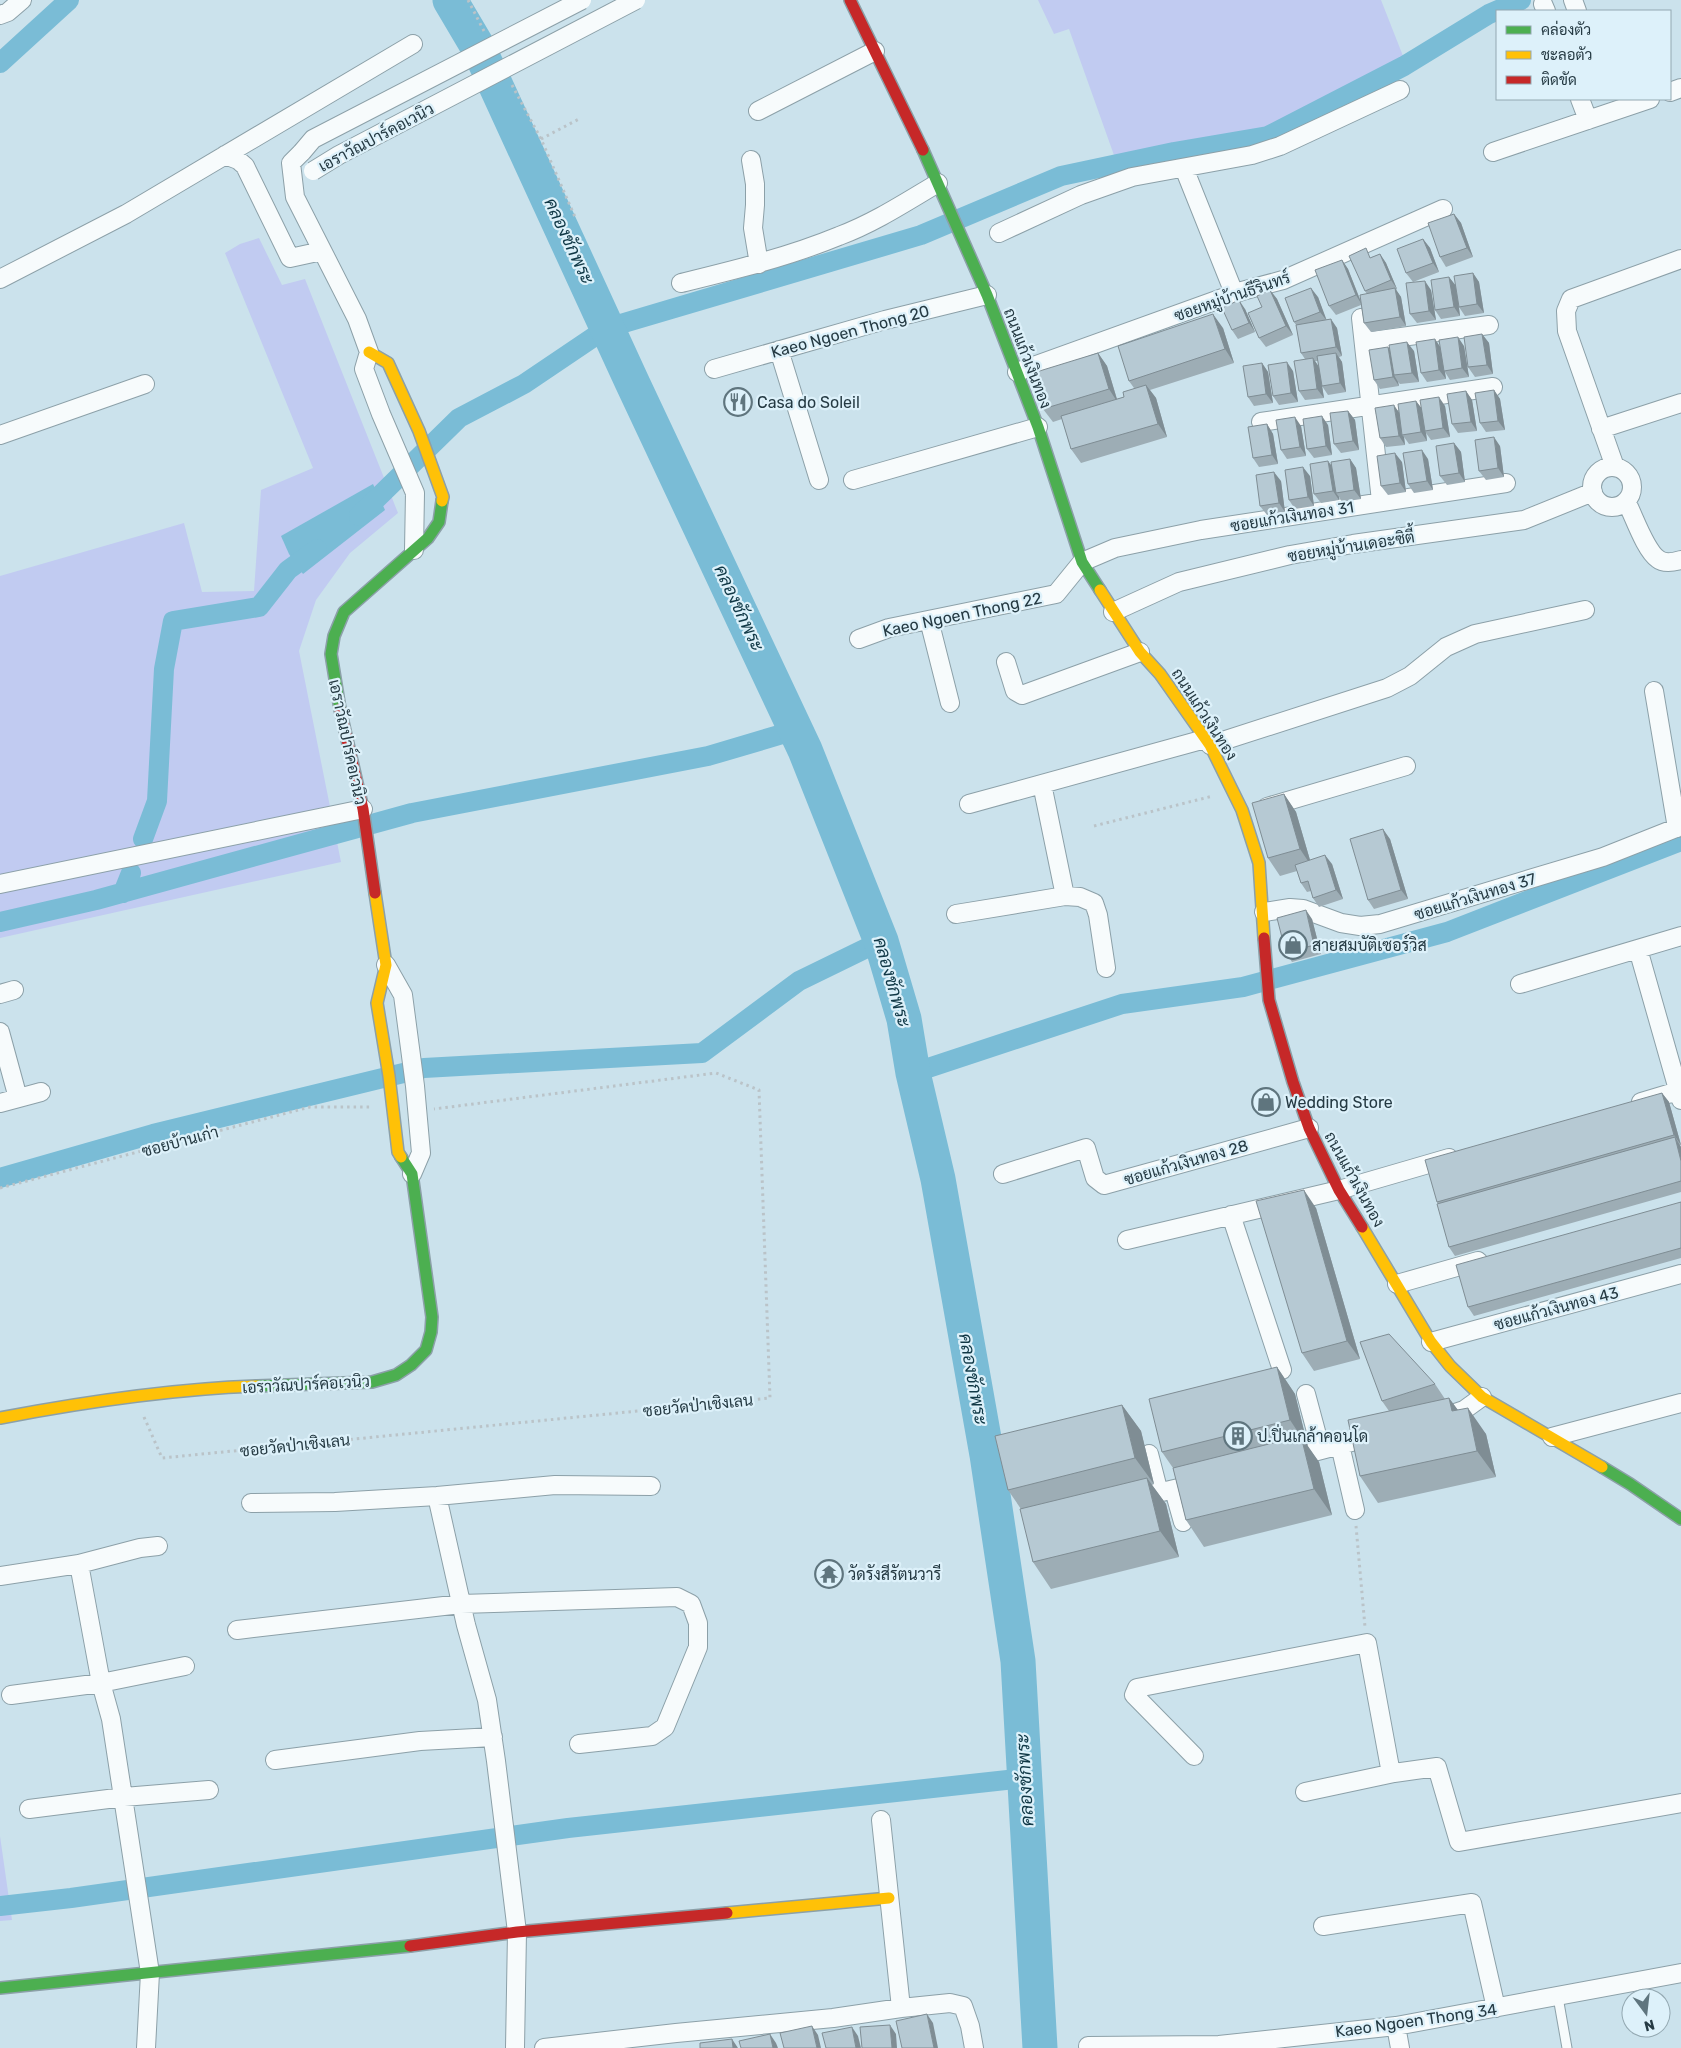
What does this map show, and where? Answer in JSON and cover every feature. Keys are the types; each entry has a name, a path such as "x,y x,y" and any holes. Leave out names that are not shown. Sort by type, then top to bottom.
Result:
{"street":[{"path":"0,15 8,12 22,0"},
{"name":"เอราวัณปาร์คอเวนิว","path":"295,197 290,163 313,139 582,0"},
{"name":"เอราวัณปาร์คอเวนิว","path":"295,197 313,171 636,0"},
{"name":"ถนนแก้วเงินทอง","path":"850,0 916,133 987,295 1038,427 1082,562 1140,652 1160,674 1208,742 1243,813 1259,863 1269,1000 1292,1082 1310,1128 1339,1190 1431,1342 1450,1366 1482,1397 1630,1484 1681,1519"},
{"path":"0,279 126,214 412,44"},
{"path":"758,111 875,52"},
{"path":"999,233 1081,195 1132,177 1252,155 1280,146 1400,90"},
{"path":"1580,100 1588,120"},
{"path":"1493,152 1588,120 1610,105 1643,100"},
{"path":"225,155 238,160 245,166 290,258 322,251"},
{"path":"751,160 755,205 753,228 759,264"},
{"path":"1184,168 1234,293"},
{"path":"681,283 759,264 840,236 890,212 941,191"},
{"path":"295,197 357,319 369,352 364,369 415,493 414,550"},
{"name":"ซอยหมู่บ้านธีรินทร์","path":"1017,372 1234,293 1283,280 1443,209"},
{"path":"1615,467 1567,331 1566,311 1571,299 1681,260"},
{"name":"Kaeo Ngoen Thong 20","path":"714,369 885,320 987,295"},
{"path":"1361,318 1381,501"},
{"path":"1365,342 1489,325"},
{"path":"779,350 819,480"},
{"name":"เอราวัณปาร์คอเวนิว","path":"369,352 388,363 392,370 419,431 444,497 439,522 428,538 344,612 334,636 332,654 339,707 363,810 386,965 403,995 421,1153 412,1174"},
{"path":"0,435 145,384"},
{"path":"1262,422 1494,387"},
{"path":"1601,429 1681,403"},
{"path":"853,480 1038,427"},
{"path":"1621,468 1630,477 1632,490 1626,501 1621,505 1608,506 1596,499 1593,492 1592,486 1597,473 1602,469 1621,468"},
{"name":"ซอยแก้วเงินทอง 31","path":"1082,562 1115,548 1201,530 1506,483"},
{"name":"ซอยหมู่บ้านเดอะซิตี้","path":"1113,612 1179,582 1290,555 1353,544 1524,520 1593,492"},
{"path":"1626,501 1650,550 1659,560 1672,563 1681,560"},
{"name":"Kaeo Ngoen Thong 22","path":"859,639 889,628 1056,594 1082,562"},
{"path":"969,804 1208,742 1387,688 1410,676 1446,647 1475,634 1585,610"},
{"path":"929,620 950,703"},
{"path":"1006,662 1015,691 1022,695 1140,652"},
{"path":"1654,691 1679,827"},
{"path":"1243,813 1406,766"},
{"path":"1042,784 1065,896"},
{"path":"0,884 363,810"},
{"name":"ซอยแก้วเงินทอง 37","path":"1264,912 1290,908 1303,909 1341,923 1360,926 1380,924 1603,857 1679,827"},
{"path":"956,914 1065,896 1080,897 1094,903 1098,915 1106,968"},
{"path":"1520,984 1681,936"},
{"path":"1622,1107 1680,1094 1638,948"},
{"name":"เอราวัณปาร์คอเวนิว","path":"0,1418 74,1404 224,1387 372,1382 396,1375 411,1365 426,1350 431,1332 432,1317 412,1174 398,1152 389,1076 377,1003 386,965"},
{"path":"0,1032 18,1098"},
{"path":"0,1103 41,1092"},
{"name":"ซอยแก้วเงินทอง 28","path":"1003,1174 1086,1148 1095,1178 1104,1185 1310,1128"},
{"path":"1127,1240 1339,1190 1462,1154"},
{"path":"1230,1215 1282,1370"},
{"path":"1397,1284 1492,1257"},
{"name":"ซอยแก้วเงินทอง 43","path":"1431,1342 1681,1274"},
{"path":"1306,1394 1321,1450"},
{"path":"1426,1421 1464,1410 1482,1397"},
{"path":"1552,1437 1681,1403"},
{"path":"1276,1462 1388,1432"},
{"path":"1340,1445 1355,1510"},
{"path":"1148,1454 1183,1522"},
{"path":"1121,1502 1220,1477"},
{"path":"251,1504 335,1502 436,1496 555,1485 651,1486"},
{"path":"436,1496 461,1604 487,1700 493,1737 518,1932 515,2048"},
{"path":"0,1576 79,1564 140,1548 158,1546"},
{"path":"79,1564 124,1797 150,1973 146,2048"},
{"path":"237,1630 461,1604 677,1597 691,1604 698,1623 698,1647 665,1727 652,1736 579,1744"},
{"path":"1194,1756 1134,1695 1137,1688 1367,1643 1390,1768 1394,1773"},
{"path":"12,1695 101,1683 184,1666"},
{"path":"275,1760 420,1741 493,1737"},
{"path":"1305,1792 1394,1773 1437,1767 1459,1842 1681,1804"},
{"path":"29,1810 124,1797 209,1790"},
{"path":"881,1820 901,2008"},
{"path":"0,1988 465,1940 518,1932 890,1898"},
{"path":"1323,1926 1472,1903 1496,2008"},
{"name":"Kaeo Ngoen Thong 34","path":"1088,2046 1219,2045 1396,2026 1681,1974"},
{"path":"544,2048 833,2018 950,2002 963,2006 970,2026 974,2048"},
{"path":"1396,2026 1400,2048"}],"lane":[{"path":"1558,1997 1567,2048"}],"path":[{"path":"468,0 486,35"},
{"path":"509,78 540,139 575,217"},
{"path":"540,139 579,120"},
{"path":"1094,826 1233,791"},
{"name":"ซอยวัดป่าเชิงเลน","path":"136,1398 162,1458 770,1398 759,1090 716,1073 452,1106"},
{"name":"ซอยบ้านเก่า","path":"0,1188 310,1107 362,1107"},
{"path":"1355,1510 1367,1643"}],"shaded area":[{"path":"1038,0 1381,0 1403,56 1267,129 1115,158 1069,29 1054,34"},
{"path":"259,238 282,285 305,279 398,513 350,553 316,600 299,651 341,862 0,938 0,576 184,523 202,592 254,591 261,490 313,468 225,253 240,244"},
{"path":"373,484 385,510 303,574 289,554 281,536"},
{"path":"0,1836 12,1920 0,1921"}],"building":[{"path":"1454,214 1467,248 1440,257 1428,223"},
{"path":"1423,239 1433,263 1406,273 1397,249"},
{"path":"1366,248 1370,258 1380,254 1391,280 1365,291 1349,256"},
{"path":"1342,260 1356,295 1329,306 1315,270"},
{"path":"1473,273 1477,304 1459,307 1454,276"},
{"path":"1449,277 1454,307 1435,310 1431,280"},
{"path":"1425,281 1429,311 1410,314 1406,283"},
{"path":"1311,288 1320,312 1294,322 1285,298"},
{"path":"1395,288 1400,317 1364,323 1360,295"},
{"path":"1270,290 1286,326 1259,338 1248,313 1262,307 1257,296"},
{"path":"1239,300 1249,323 1232,330 1222,308"},
{"path":"1213,314 1225,349 1129,381 1118,346"},
{"path":"1331,319 1336,347 1301,353 1296,325"},
{"path":"1482,334 1487,365 1468,367 1464,337"},
{"path":"1458,337 1462,368 1444,371 1439,340"},
{"path":"1435,339 1439,370 1421,373 1416,342"},
{"path":"1407,342 1412,373 1394,375 1389,345"},
{"path":"1388,347 1393,377 1374,380 1369,350"},
{"path":"1098,353 1109,389 1043,409 1033,373"},
{"path":"1336,353 1340,383 1322,386 1317,356"},
{"path":"1313,358 1317,389 1299,391 1294,361"},
{"path":"1287,362 1291,393 1273,396 1268,365"},
{"path":"1262,363 1266,394 1248,397 1243,366"},
{"path":"1146,385 1158,424 1071,449 1061,416 1124,397 1123,392"},
{"path":"1494,390 1498,421 1480,423 1475,393"},
{"path":"1466,391 1471,422 1452,424 1447,394"},
{"path":"1439,397 1443,428 1425,431 1420,400"},
{"path":"1416,401 1421,432 1402,435 1398,404"},
{"path":"1394,405 1399,436 1380,438 1375,408"},
{"path":"1348,411 1353,441 1334,444 1330,413"},
{"path":"1322,416 1326,446 1307,449 1303,419"},
{"path":"1295,417 1300,447 1281,450 1276,420"},
{"path":"1267,424 1272,455 1253,458 1248,427"},
{"path":"1494,437 1498,468 1479,471 1475,440"},
{"path":"1454,443 1459,473 1440,476 1436,446"},
{"path":"1422,450 1427,481 1408,484 1403,453"},
{"path":"1395,453 1400,483 1381,486 1377,456"},
{"path":"1350,459 1354,490 1336,493 1331,462"},
{"path":"1328,461 1333,491 1314,494 1310,464"},
{"path":"1303,467 1308,497 1289,500 1285,470"},
{"path":"1274,472 1279,503 1260,506 1256,475"},
{"path":"1284,794 1300,849 1268,858 1252,803"},
{"path":"1383,829 1401,890 1368,900 1350,839"},
{"path":"1325,855 1336,890 1313,898 1308,881 1301,883 1295,865"},
{"path":"1306,910 1314,945 1286,953 1277,918"},
{"path":"1662,1093 1674,1135 1437,1202 1425,1160"},
{"path":"1675,1137 1681,1161 1681,1181 1449,1247 1437,1204"},
{"path":"1304,1190 1347,1341 1302,1353 1256,1201"},
{"path":"1681,1202 1681,1248 1468,1307 1456,1265"},
{"path":"1389,1334 1435,1384 1382,1401 1360,1342"},
{"path":"1277,1367 1290,1420 1162,1452 1149,1399"},
{"path":"1449,1398 1452,1411 1468,1408 1477,1451 1360,1476 1348,1420"},
{"path":"1122,1405 1135,1458 1008,1490 995,1436"},
{"path":"1301,1436 1314,1489 1186,1520 1173,1468"},
{"path":"1147,1478 1160,1531 1033,1562 1020,1509"},
{"path":"927,2014 934,2048 902,2048 896,2021"},
{"path":"890,2025 892,2048 862,2048 860,2027"},
{"path":"812,2026 817,2048 784,2048 780,2033"},
{"path":"852,2027 856,2048 826,2048 822,2033"},
{"path":"770,2034 773,2048 741,2048 739,2041"},
{"path":"732,2039 733,2048 700,2048 700,2043"}],"waterway":[{"path":"0,63 69,0"},
{"name":"คลองชักพระ","path":"450,0 479,49 632,382 805,750 881,941 904,1019 913,1073 938,1179 987,1455 1018,1661 1040,2048"},
{"path":"1498,10 1521,0"},
{"path":"359,516 459,418 524,384 607,328 921,235 1061,176 1174,152 1268,136 1404,66 1496,11"},
{"path":"143,839 157,801 164,669 173,621 259,607 288,570 317,549"},
{"path":"0,922 96,900 412,813 708,756 796,730"},
{"path":"913,1073 1122,1004 1243,987 1447,932 1681,841"},
{"path":"123,893 131,873"},
{"path":"0,1178 153,1134 424,1068 702,1053 799,981 881,941"},
{"path":"0,1906 71,1898 568,1828 1025,1778"}],"traffic: fast":[{"path":"923,150 987,295 1038,427 1082,562 1100,590"},
{"path":"340,709 331,654 334,636 344,612 428,538 439,522 442,501"},
{"path":"257,1386 372,1382 396,1375 411,1365 426,1350 431,1332 432,1317 412,1174 401,1157"},
{"path":"1602,1467 1681,1519"},
{"path":"0,1988 410,1946"}],"traffic: slow":[{"path":"369,352 388,363 419,431 443,497 442,501"},
{"path":"1100,590 1140,652 1160,674 1210,745 1242,810 1259,863 1264,938"},
{"path":"375,893 386,965 377,1003 389,1076 398,1152 401,1157"},
{"path":"1362,1227 1431,1342 1450,1366 1482,1397 1602,1467"},
{"path":"0,1418 128,1397 192,1390 257,1386"},
{"path":"727,1913 889,1898"}],"traffic: jam":[{"path":"850,0 923,150"},
{"path":"340,709 363,809 375,893"},
{"path":"1264,938 1269,1000 1293,1082 1309,1128 1339,1190 1362,1227"},
{"path":"410,1946 517,1932 727,1913"}],"place":[{"name":"Casa do Soleil","path":"738,402"},
{"name":"สายสมบัติเซอร์วิส","path":"1293,945"},
{"name":"Wedding Store","path":"1266,1102"},
{"name":"ป.ปิ่นเกล้าคอนโด","path":"1238,1436"},
{"name":"วัดรังสีรัตนวารี","path":"829,1574"}]}
